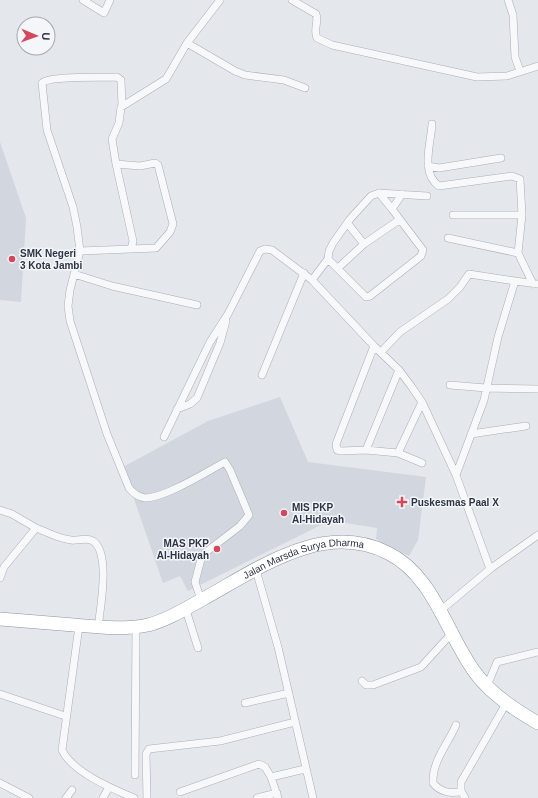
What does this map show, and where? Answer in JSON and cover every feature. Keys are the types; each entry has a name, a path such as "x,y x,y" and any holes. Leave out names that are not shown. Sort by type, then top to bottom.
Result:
{"highway":[{"name":"Jalan Marsda Surya Dharma","path":"0,619 98,628 136,627 161,620 186,610 256,570 296,550 315,544 347,542 368,545 400,560 415,574 440,611 474,671 487,686 538,724"}],"street":[{"path":"83,0 104,13 110,0"},
{"path":"122,105 140,97 166,79 187,43 220,0"},
{"path":"292,0 316,14 318,19 315,34 316,38 321,41 477,77 507,76 538,66"},
{"path":"508,0 513,15 515,57 520,71"},
{"path":"187,43 235,71 246,75 284,80 305,88"},
{"path":"131,249 133,241 112,139 119,123 122,105 123,85 121,80 117,77 69,78 50,80 42,83 47,130 73,207 80,251 68,306 70,321 107,434 129,488 145,498 157,495 182,485 225,462 230,470 249,515 240,526 206,552 201,559 195,582 202,600"},
{"path":"432,124 428,166 433,180 439,186 512,176 520,179 522,193 522,215 518,253 535,284"},
{"path":"428,166 439,168 501,158"},
{"path":"80,251 156,248 170,232 173,224 158,165 155,163 140,166 116,164"},
{"path":"328,259 364,297 368,297 421,256 423,250 379,193"},
{"path":"312,280 328,259 329,251 333,243 369,197 379,193 427,196"},
{"path":"392,209 402,194"},
{"path":"453,215 522,215"},
{"path":"338,268 364,244 399,220"},
{"path":"348,224 364,244"},
{"path":"448,238 518,253"},
{"path":"164,437 210,342 228,314 260,251 265,249 272,250 312,280 374,346 399,370 422,402 456,475 490,569"},
{"path":"262,376 304,273"},
{"path":"74,274 112,286 197,305"},
{"path":"381,352 400,332 448,299 470,274 535,284"},
{"path":"456,475 486,388 498,337 515,281"},
{"path":"177,409 190,404 197,398 220,343 228,314"},
{"path":"374,346 336,444 337,450 366,450 398,453 422,463"},
{"path":"366,450 399,370"},
{"path":"450,385 486,388 538,389"},
{"path":"398,453 422,402"},
{"path":"471,434 526,426"},
{"path":"1,513 12,514 36,528 71,540 88,539 96,544 103,562 104,572 98,628"},
{"path":"0,578 4,567 13,554 36,528"},
{"path":"440,611 490,569 538,535"},
{"path":"256,570 289,694 305,769 313,798"},
{"path":"186,610 198,648"},
{"path":"78,626 61,747 63,753 76,766 109,787 134,798"},
{"path":"135,775 136,627"},
{"path":"362,681 366,685 377,684 421,667 452,633"},
{"path":"487,686 497,662 538,652"},
{"path":"0,694 65,716"},
{"path":"245,703 289,694"},
{"path":"465,798 460,791 461,782 508,702"},
{"path":"147,798 146,754 149,749 220,741 295,722"},
{"path":"456,725 449,742 437,760 433,783 440,790 455,793 460,791"},
{"path":"180,792 259,764 265,767 271,777 277,795 258,798"},
{"path":"271,777 305,769"},
{"path":"0,783 29,798"},
{"path":"103,798 109,787"},
{"path":"66,798 72,790"}],"shaded area":[{"name":"SMK Negeri 3 Kota Jambi","path":"0,142 26,218 21,302 0,300"},
{"path":"280,397 308,462 426,477 418,540 409,556 376,539 377,528 339,522 321,525 188,591 180,576 163,583 123,467 208,421"}],"place":[{"name":"SMK Negeri 3 Kota Jambi","path":"12,259"},
{"name":"Puskesmas Paal X","path":"402,502"},
{"name":"MIS PKP Al-Hidayah","path":"284,513"},
{"name":"MAS PKP Al-Hidayah","path":"217,549"}]}
